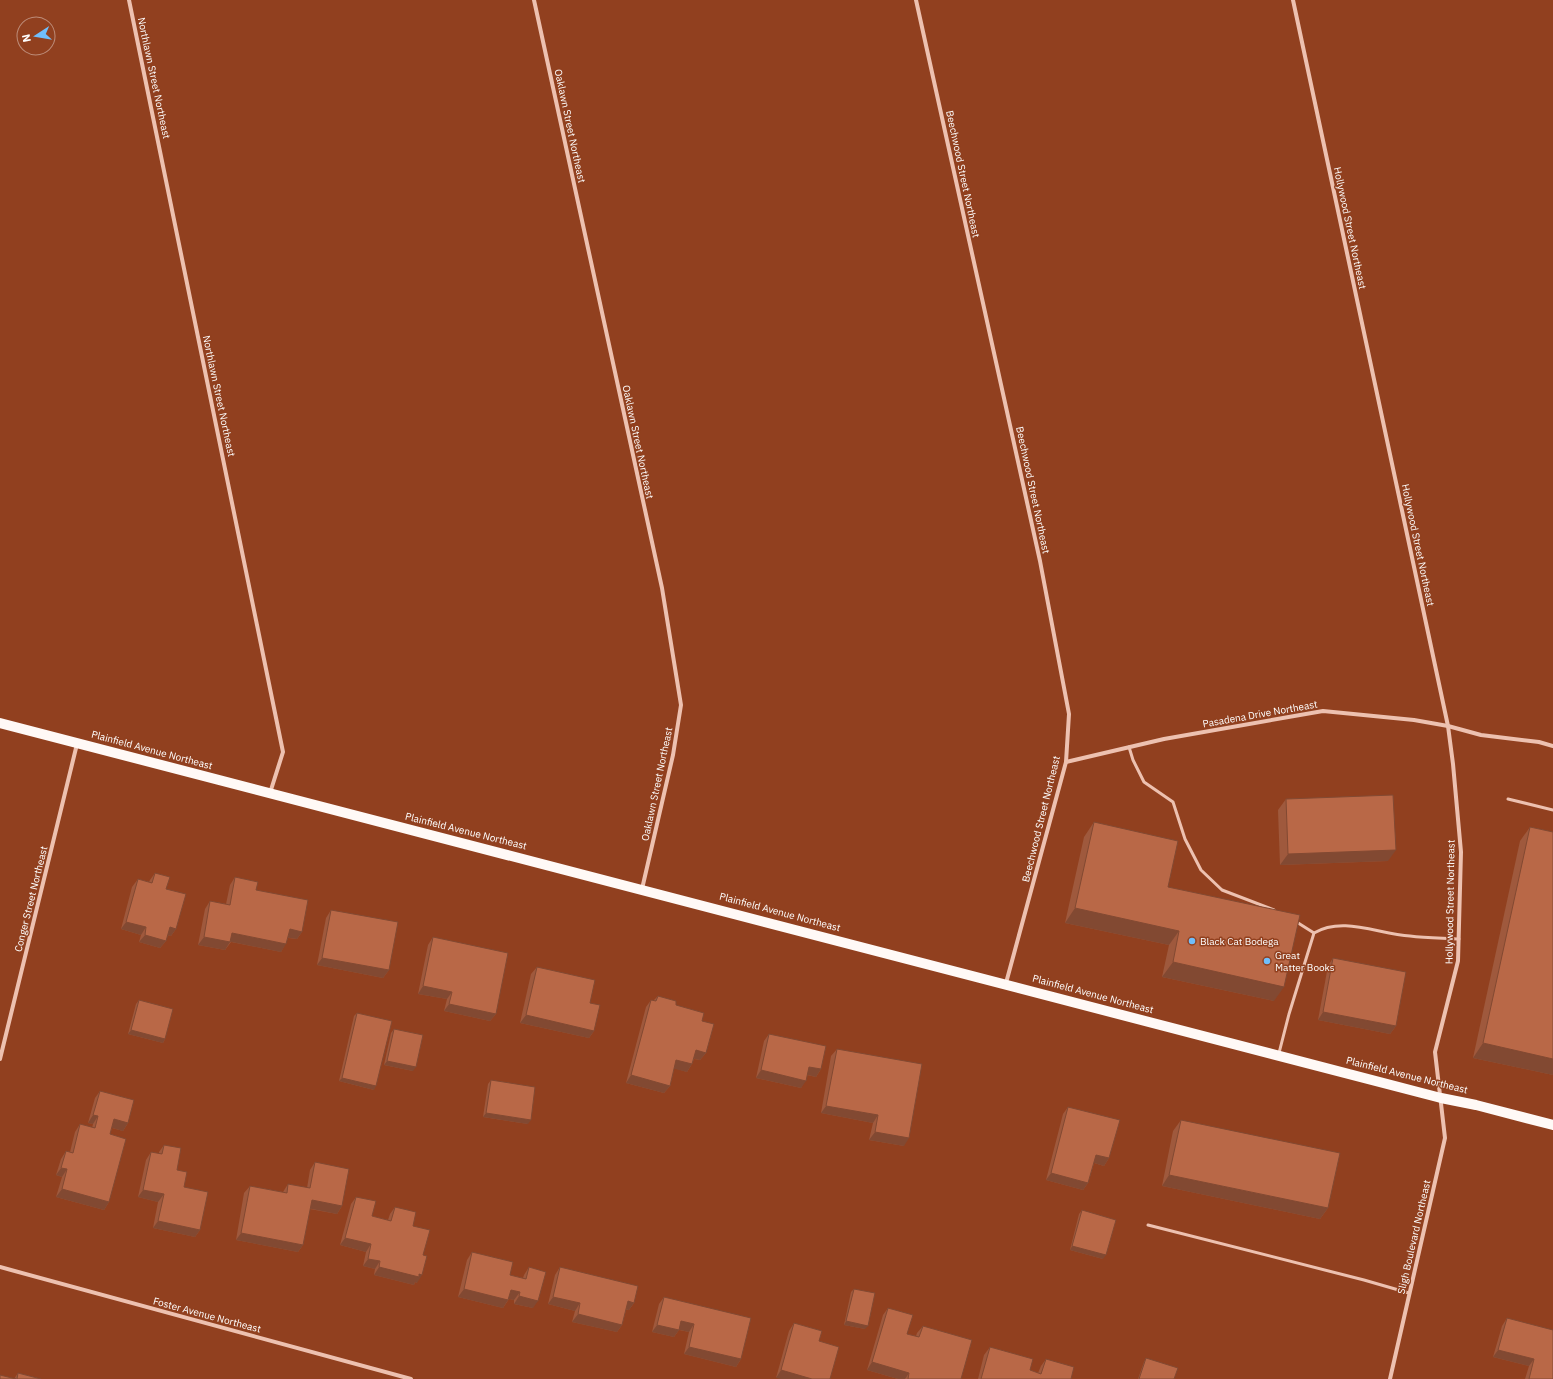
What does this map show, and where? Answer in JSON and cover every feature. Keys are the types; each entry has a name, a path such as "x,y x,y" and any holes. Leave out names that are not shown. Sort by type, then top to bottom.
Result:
{"main road":[{"name":"Plainfield Avenue Northeast","path":"0,723 1553,1126"}],"street":[{"name":"Northlawn Street Northeast","path":"129,0 283,752 270,794"},
{"name":"Oaklawn Street Northeast","path":"534,0 662,588 680,705 674,755 642,889"},
{"name":"Beechwood Street Northeast","path":"916,0 1040,561 1069,714 1066,762 1006,983"},
{"name":"Hollywood Street Northeast","path":"1293,0 1448,726 1461,852 1458,961 1435,1052 1441,1098"},
{"name":"Pasadena Drive Northeast","path":"1066,762 1164,739 1324,711 1414,720 1448,726 1481,735 1539,742 1553,746"},
{"name":"Conger Street Northeast","path":"0,1059 77,742"},
{"name":"Sligh Boulevard Northeast","path":"1390,1379 1445,1138 1441,1098"},
{"name":"Foster Avenue Northeast","path":"0,1267 411,1379"}],"lane":[{"path":"1129,747 1133,760 1144,782 1173,802 1185,839 1200,870 1222,890 1280,912"},
{"path":"1508,799 1553,810"},
{"path":"1291,919 1314,933"},
{"path":"1279,1055 1289,1014 1314,933 1321,929 1336,926 1352,926 1410,936 1459,939"},
{"path":"1148,1225 1364,1280 1409,1293"}],"building":[{"path":"1393,795 1396,850 1288,854 1286,799"},
{"path":"1094,822 1178,841 1168,887 1300,915 1284,987 1173,962 1179,931 1075,908"},
{"path":"1530,827 1553,832 1553,1059 1483,1043"},
{"path":"155,873 170,877 166,889 186,894 176,929 170,927 166,941 145,935 146,927 126,922 138,879 152,883"},
{"path":"235,877 258,882 256,890 308,900 302,932 290,929 286,944 232,933 230,942 204,937 210,901 230,905"},
{"path":"331,910 398,922 389,970 322,958"},
{"path":"433,937 508,953 496,1014 449,1004 452,992 423,986"},
{"path":"1333,958 1406,972 1396,1026 1323,1012"},
{"path":"537,967 595,980 590,1003 600,1005 594,1031 526,1015"},
{"path":"658,996 676,1001 676,1005 704,1013 702,1021 714,1024 706,1053 696,1050 692,1064 676,1060 670,1086 631,1075 651,1000 656,1001"},
{"path":"139,1000 173,1009 165,1039 131,1030"},
{"path":"357,1013 392,1021 376,1086 342,1078"},
{"path":"394,1029 423,1035 416,1067 387,1061"},
{"path":"769,1034 826,1046 821,1069 809,1067 806,1081 761,1070"},
{"path":"837,1049 922,1064 909,1138 875,1132 878,1115 826,1106"},
{"path":"491,1080 535,1087 531,1120 486,1113"},
{"path":"100,1091 134,1100 128,1123 114,1119 110,1134 126,1139 109,1202 62,1189 67,1169 61,1168 66,1151 73,1153 80,1124 95,1128 98,1116 93,1115"},
{"path":"1068,1107 1120,1120 1109,1158 1096,1155 1088,1183 1051,1173"},
{"path":"1181,1120 1340,1153 1328,1208 1169,1175"},
{"path":"164,1145 181,1148 177,1170 187,1172 184,1187 208,1192 200,1230 158,1221 164,1194 143,1190 151,1152 162,1154"},
{"path":"315,1162 349,1169 342,1206 312,1200 303,1245 241,1233 250,1186 287,1193 288,1184 310,1188"},
{"path":"356,1197 376,1201 372,1216 391,1221 395,1207 416,1212 413,1226 430,1230 423,1255 427,1256 422,1275 419,1274 419,1277 379,1267 380,1261 368,1259 371,1244 345,1238"},
{"path":"1082,1210 1116,1220 1106,1255 1072,1246"},
{"path":"472,1252 513,1262 510,1275 526,1279 529,1267 546,1272 538,1301 519,1296 520,1292 511,1290 508,1300 464,1289"},
{"path":"560,1267 638,1286 634,1303 628,1301 622,1325 578,1314 580,1303 553,1297"},
{"path":"854,1289 875,1293 868,1326 846,1321"},
{"path":"664,1297 751,1318 741,1359 689,1347 694,1324 681,1321 679,1330 657,1325"},
{"path":"888,1308 913,1315 907,1334 919,1337 923,1326 972,1340 961,1379 908,1379 909,1373 872,1362"},
{"path":"1507,1318 1553,1330 1553,1379 1529,1379 1534,1359 1498,1350"},
{"path":"794,1323 822,1331 819,1341 839,1347 830,1379 812,1379 781,1370"},
{"path":"990,1347 1033,1359 1030,1370 1041,1374 1046,1359 1074,1367 1071,1379 981,1379"},
{"path":"1146,1358 1178,1368 1174,1379 1139,1379"},
{"path":"18,1373 41,1379 17,1379"},
{"path":"0,1375 16,1379 0,1379"}],"place":[{"name":"Black Cat Bodega","path":"1192,941"},
{"name":"Great Matter Books","path":"1267,961"}]}
